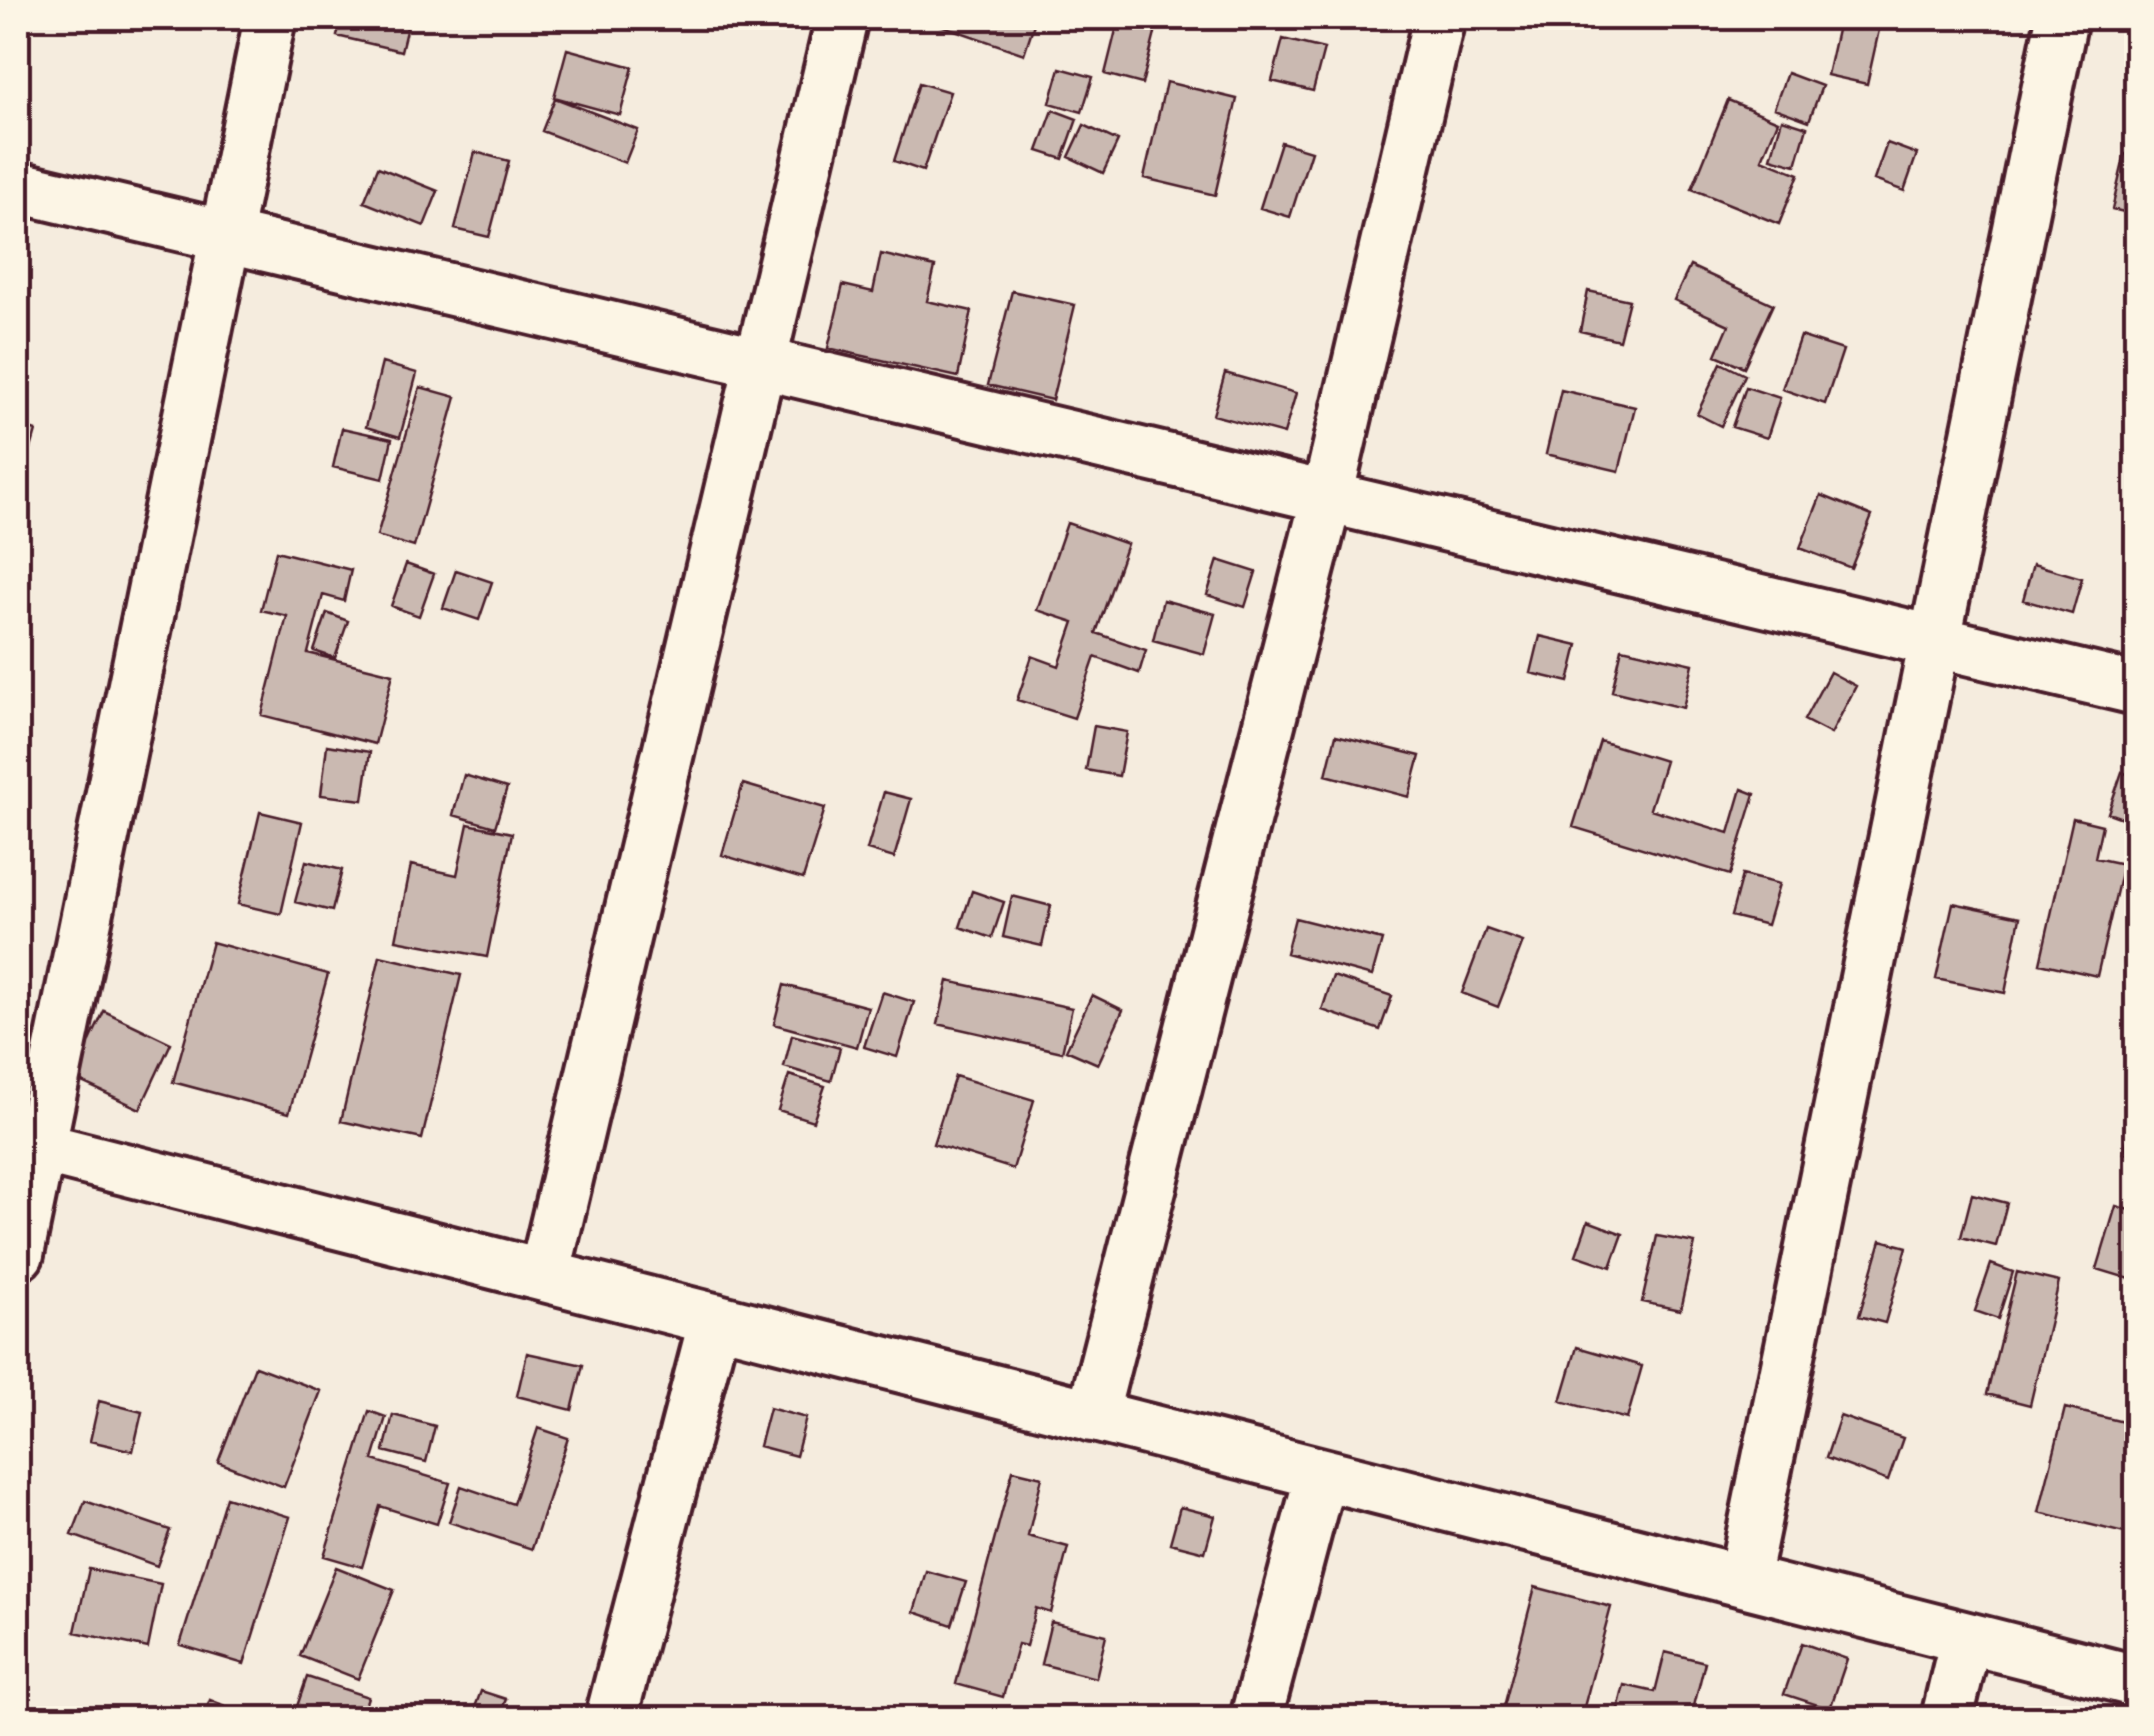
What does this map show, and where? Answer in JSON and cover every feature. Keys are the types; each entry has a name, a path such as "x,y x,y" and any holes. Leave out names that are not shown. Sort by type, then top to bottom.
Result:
{"street":[{"path":"18,1254 29,1145 270,18"},
{"path":"544,1276 842,18"},
{"path":"1092,1416 1326,497 1438,18"},
{"path":"1743,1581 2062,18"},
{"path":"18,187 2136,689"},
{"path":"29,1145 2136,1682"},
{"path":"611,1718 715,1319"},
{"path":"1256,1718 1321,1474"},
{"path":"1947,1718 1966,1638"}],"building":[{"path":"341,18 409,18 401,51 337,36"},
{"path":"943,18 1036,18 1024,54 940,25"},
{"path":"1119,18 1159,18 1142,84 1105,74"},
{"path":"1839,21 1879,30 1867,84 1827,75"},
{"path":"1283,39 1324,49 1313,91 1272,81"},
{"path":"567,49 633,67 620,115 554,97"},
{"path":"1060,68 1093,77 1082,112 1050,103"},
{"path":"1787,73 1822,86 1809,121 1774,108"},
{"path":"1166,82 1237,99 1215,195 1144,178"},
{"path":"919,83 950,92 923,171 894,161"},
{"path":"555,98 638,130 625,163 542,131"},
{"path":"1728,100 1778,121 1762,159 1799,174 1779,224 1692,189"},
{"path":"1053,110 1077,119 1063,159 1038,151"},
{"path":"1782,119 1807,127 1796,165 1771,158"},
{"path":"1084,125 1118,141 1103,173 1069,157"},
{"path":"1281,142 1311,151 1290,217 1260,208"},
{"path":"1887,143 1917,154 1904,191 1874,180"},
{"path":"475,152 509,161 489,237 455,229"},
{"path":"2125,154 2136,156 2136,215 2112,209"},
{"path":"378,167 438,191 424,226 364,202"},
{"path":"881,254 935,267 927,301 972,311 958,377 828,348 843,285 873,292"},
{"path":"1690,266 1773,304 1744,367 1716,355 1729,325 1674,300"},
{"path":"1012,291 1075,305 1052,400 988,385"},
{"path":"1588,291 1629,300 1619,340 1580,331"},
{"path":"1800,336 1843,350 1825,404 1782,389"},
{"path":"382,363 417,373 400,437 366,427"},
{"path":"1721,363 1745,375 1721,426 1697,414"},
{"path":"1225,373 1296,393 1284,434 1213,415"},
{"path":"420,387 456,397 414,547 377,536"},
{"path":"1746,387 1780,398 1767,438 1732,427"},
{"path":"1561,390 1635,407 1619,471 1546,454"},
{"path":"18,425 36,431 25,470 18,467"},
{"path":"342,428 392,439 383,479 333,467"},
{"path":"1821,495 1872,516 1851,568 1800,548"},
{"path":"1067,523 1127,544 1096,633 1146,650 1139,673 1095,657 1074,718 1017,700 1032,656 1059,666 1074,622 1037,610"},
{"path":"276,551 351,570 344,601 323,595 308,653 393,674 375,744 262,715 287,616 261,610"},
{"path":"1218,560 1256,572 1245,607 1207,595"},
{"path":"406,564 434,574 419,616 391,606"},
{"path":"2033,564 2082,578 2072,614 2023,600"},
{"path":"456,570 492,582 479,620 443,608"},
{"path":"1163,600 1215,614 1204,654 1153,640"},
{"path":"327,613 348,621 335,658 314,651"},
{"path":"1540,636 1578,645 1569,682 1531,673"},
{"path":"1622,648 1693,664 1683,708 1612,691"},
{"path":"1830,672 1856,686 1831,734 1804,720"},
{"path":"1094,726 1127,732 1119,776 1086,770"},
{"path":"1336,735 1420,756 1409,797 1326,775"},
{"path":"1600,741 1665,761 1650,809 1729,833 1742,789 1755,794 1730,875 1573,827"},
{"path":"327,745 370,752 363,800 321,795"},
{"path":"2122,772 2136,778 2136,823 2108,813"},
{"path":"464,775 507,788 495,827 453,815"},
{"path":"743,784 825,808 803,879 722,855"},
{"path":"884,792 911,799 894,858 867,850"},
{"path":"260,812 302,822 281,914 238,904"},
{"path":"2073,818 2102,825 2095,858 2123,864 2097,976 2040,963"},
{"path":"468,824 512,833 487,957 396,940 411,865 457,875"},
{"path":"306,861 342,870 332,911 295,902"},
{"path":"1742,875 1779,884 1767,925 1731,916"},
{"path":"972,891 1004,902 992,938 960,927"},
{"path":"1012,896 1051,906 1042,946 1003,937"},
{"path":"1953,903 2020,917 2005,993 1936,979"},
{"path":"1295,918 1382,940 1372,976 1286,953"},
{"path":"1486,929 1523,942 1498,1007 1462,993"},
{"path":"212,942 328,974 289,1113 173,1082"},
{"path":"380,956 461,975 422,1139 341,1121"},
{"path":"1333,976 1392,996 1380,1030 1322,1010"},
{"path":"948,981 1072,1008 1062,1052 938,1024"},
{"path":"784,985 868,1007 857,1047 774,1024"},
{"path":"882,992 914,1002 897,1057 864,1047"},
{"path":"1092,995 1123,1010 1098,1064 1066,1050"},
{"path":"104,1011 171,1043 140,1109 73,1078"},
{"path":"792,1035 840,1048 831,1081 784,1067"},
{"path":"789,1075 825,1086 813,1121 778,1110"},
{"path":"955,1076 1034,1100 1013,1169 933,1144"},
{"path":"2136,1091 2136,1156 2124,1153"},
{"path":"1972,1194 2007,1203 1996,1246 1961,1237"},
{"path":"2116,1206 2136,1212 2136,1257 2130,1279 2097,1269"},
{"path":"1588,1221 1623,1234 1611,1267 1576,1255"},
{"path":"1657,1236 1695,1243 1680,1310 1642,1302"},
{"path":"1881,1240 1907,1247 1885,1323 1859,1316"},
{"path":"1991,1264 2013,1272 1998,1319 1975,1311"},
{"path":"2017,1272 2059,1282 2030,1405 1987,1394"},
{"path":"1577,1347 1642,1366 1627,1419 1561,1401"},
{"path":"527,1353 583,1365 572,1410 517,1396"},
{"path":"255,1366 321,1391 284,1487 218,1462"},
{"path":"99,1401 142,1412 133,1451 90,1441"},
{"path":"769,1408 806,1418 796,1456 759,1446"},
{"path":"2065,1408 2136,1425 2136,1536 2039,1512"},
{"path":"369,1411 386,1417 373,1460 450,1483 437,1524 380,1506 362,1567 324,1556"},
{"path":"393,1415 435,1426 426,1462 384,1451"},
{"path":"1840,1416 1903,1438 1888,1481 1826,1458"},
{"path":"538,1428 568,1438 532,1549 449,1522 461,1486 513,1504"},
{"path":"1013,1470 1042,1477 1028,1536 1068,1547 1051,1613 1036,1608 1026,1646 1018,1644 1003,1697 956,1684"},
{"path":"226,1497 290,1517 244,1664 180,1645"},
{"path":"85,1501 170,1530 157,1566 72,1535"},
{"path":"1180,1507 1215,1516 1205,1552 1170,1543"},
{"path":"336,1567 394,1590 358,1679 300,1656"},
{"path":"89,1569 161,1584 148,1648 75,1632"},
{"path":"926,1571 966,1582 952,1625 914,1612"},
{"path":"1535,1587 1611,1607 1581,1718 1501,1718"},
{"path":"1051,1622 1106,1635 1096,1678 1041,1664"},
{"path":"1802,1643 1847,1659 1830,1709 1784,1694"},
{"path":"1665,1652 1705,1662 1691,1718 1616,1718 1624,1685 1655,1692"},
{"path":"307,1677 368,1697 361,1718 293,1718"},
{"path":"481,1691 506,1699 499,1718 471,1718"},
{"path":"210,1700 245,1714 243,1718 203,1718"}]}
